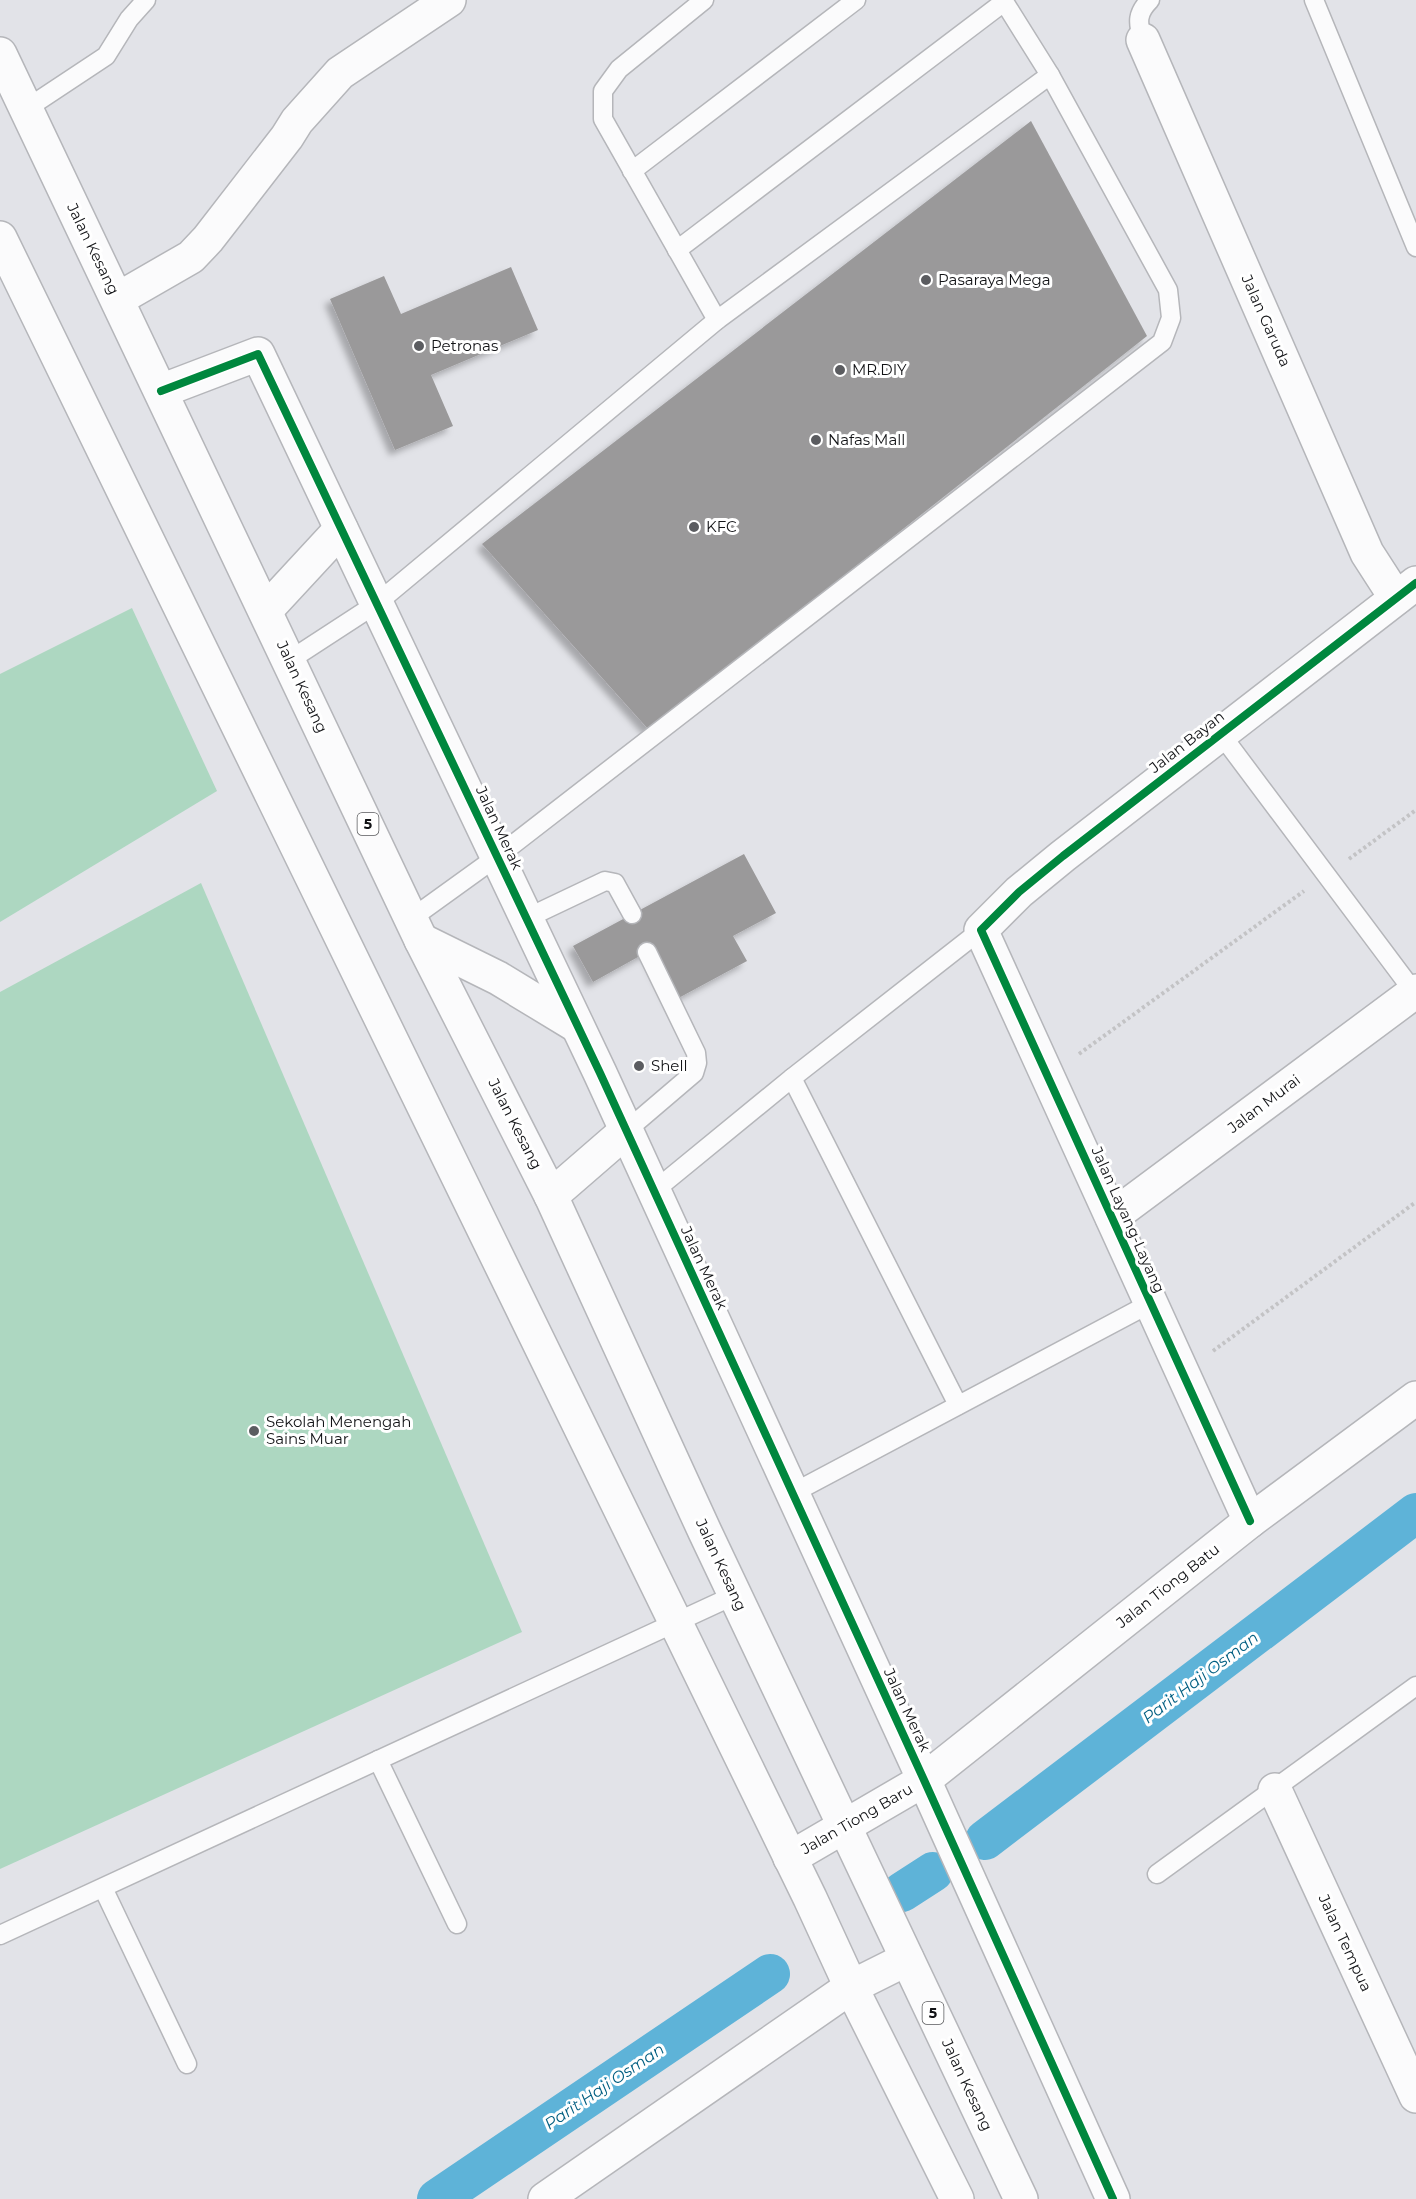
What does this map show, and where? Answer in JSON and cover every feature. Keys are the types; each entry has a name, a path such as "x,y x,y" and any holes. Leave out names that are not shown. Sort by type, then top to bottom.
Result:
{"street":[{"path":"117,298 191,257 208,239 297,121 340,73 449,0"},
{"name":"Jalan Garuda","path":"1143,40 1367,553 1406,590"},
{"name":"Jalan Kesang","path":"0,54 417,929 552,1196 735,1595 1021,2199"},
{"path":"0,238 851,1987 957,2199"},
{"name":"Jalan Merak","path":"161,391 258,354 498,856 525,919 654,1191 1113,2199"},
{"path":"266,610 341,529"},
{"name":"Jalan Bayan","path":"981,930 1028,885 1406,590"},
{"path":"417,929 577,1026"},
{"name":"Jalan Layang-Layang","path":"981,930 1250,1521"},
{"name":"Jalan Murai","path":"1112,1217 1415,991"},
{"path":"552,1196 626,1131"},
{"name":"Jalan Tiong Batu","path":"924,1780 1250,1521 1416,1398"},
{"name":"Jalan Tiong Baru","path":"790,1858 924,1780"},
{"name":"Jalan Tempua","path":"1275,1790 1416,2096"},
{"path":"545,2199 851,1987 908,1959"}],"lane":[{"path":"26,109 106,56 129,19 146,0"},
{"path":"704,0 619,69 603,91 603,119 717,320"},
{"path":"632,171 856,0"},
{"path":"1143,40 1137,23 1141,9 1150,0"},
{"path":"1314,0 1416,247"},
{"path":"417,929 498,856 1162,342 1171,318 1168,290 1050,75 1004,1 677,250"},
{"path":"290,660 376,604 717,320 1050,75"},
{"path":"1220,733 1415,991"},
{"path":"525,919 605,881 615,883 632,914"},
{"path":"654,1191 792,1078 981,930"},
{"path":"626,1131 694,1073 697,1063 696,1053 647,952"},
{"path":"792,1078 958,1405"},
{"path":"793,1493 1151,1303"},
{"path":"0,1935 735,1595"},
{"path":"1157,1874 1416,1686"},
{"path":"378,1760 457,1924"},
{"path":"103,1887 187,2064"}],"path":[{"path":"1048,1076 1416,810"},
{"path":"1182,1373 1416,1202"}],"green space":[{"path":"132,608 217,791 0,922 0,674"},
{"path":"201,883 522,1632 0,1869 0,992"}],"building":[{"name":"Nafas Mall","path":"1031,121 1147,336 649,730 482,544"},
{"path":"511,267 538,330 431,375 453,426 395,450 330,299 384,276 401,314"},
{"path":"744,854 776,913 733,936 747,961 673,1001 647,952 593,982 573,946"}],"waterway":[{"name":"Parit Haji Osman","path":"985,1840 1416,1513"},
{"name":"Parit Haji Osman","path":"902,1892 933,1872"},
{"name":"Parit Haji Osman","path":"437,2199 770,1974"}],"cycle path":[{"path":"161,391 258,354 600,1073 1113,2199"},
{"path":"1250,1521 981,930 1019,892 1063,856 1416,583"}],"place":[{"name":"Pasaraya Mega","path":"926,280"},
{"name":"Petronas","path":"419,346"},
{"name":"MR.DIY","path":"840,370"},
{"name":"Nafas Mall","path":"816,440"},
{"name":"KFC","path":"694,527"},
{"name":"Shell","path":"639,1066"},
{"name":"Sekolah Menengah Sains Muar","path":"254,1431"}]}
